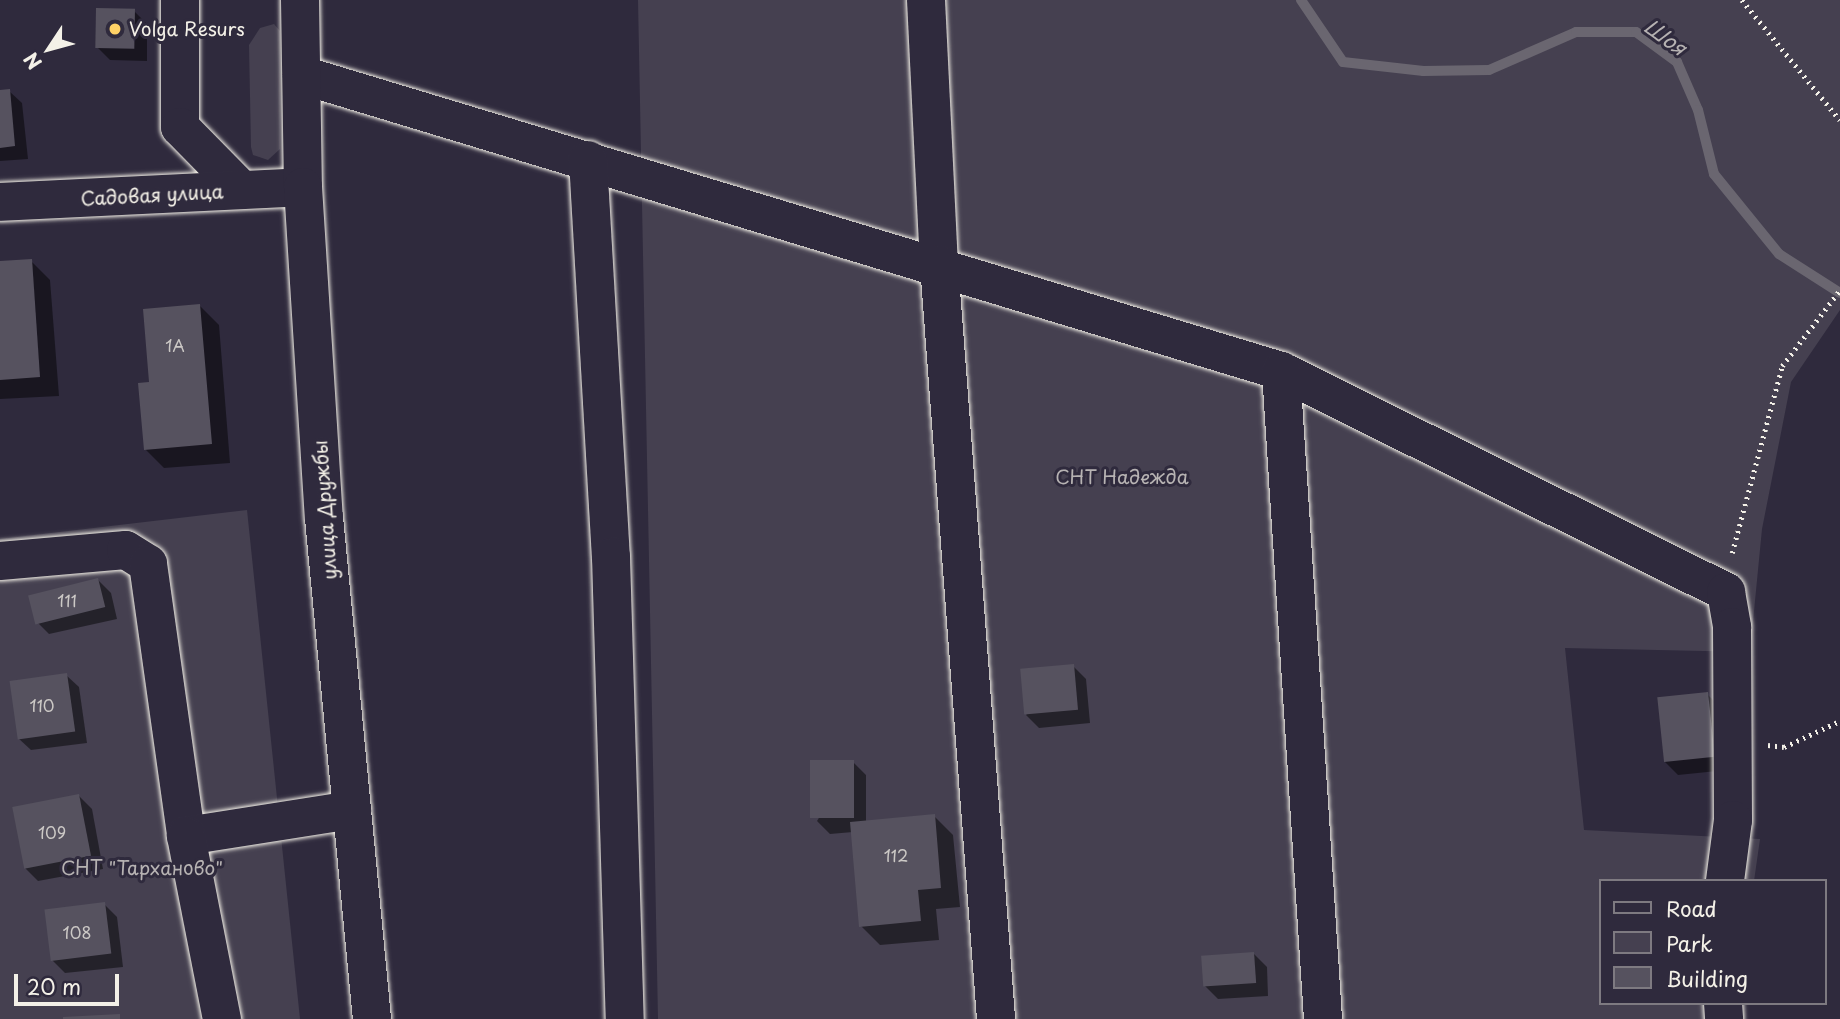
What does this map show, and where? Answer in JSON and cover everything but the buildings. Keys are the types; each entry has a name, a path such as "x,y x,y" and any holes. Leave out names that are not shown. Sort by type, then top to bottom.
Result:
{"street":[{"path":"180,0 180,127 242,190"},
{"name":"улица Дружбы","path":"300,0 303,187 352,810 372,1019"},
{"path":"926,0 939,264 996,1019"},
{"path":"302,75 939,264 1280,371 1726,592 1732,741 1725,879"},
{"path":"588,160 611,557 625,1019"},
{"name":"Садовая улица","path":"0,202 303,187"},
{"path":"1280,371 1323,1019"},
{"path":"0,561 126,550 148,564 186,836 222,1019"},
{"path":"186,836 352,810"}],"path":[{"path":"1742,0 1840,120"},
{"path":"1726,592 1782,366 1840,290"},
{"path":"1732,741 1784,747 1840,721"}],"green space":[{"name":"СНТ Надежда","path":"638,0 1840,0 1840,310 1791,382 1762,529 1750,652 1565,648 1584,830 1760,839 1754,879 1598,879 1598,1005 1733,1005 1731,1019 658,1019"},
{"path":"274,24 280,31 280,149 268,160 253,155 251,147 249,45 260,28"},
{"name":"СНТ \"Тарханово\"","path":"247,510 300,1019 0,1019 0,539"}],"waterway":[{"name":"Шоя","path":"1301,0 1343,62 1423,71 1489,70 1576,32 1636,32 1677,62 1698,110 1714,174 1779,254 1840,293"}],"place":[{"name":"Volga Resurs","path":"115,29"}]}
